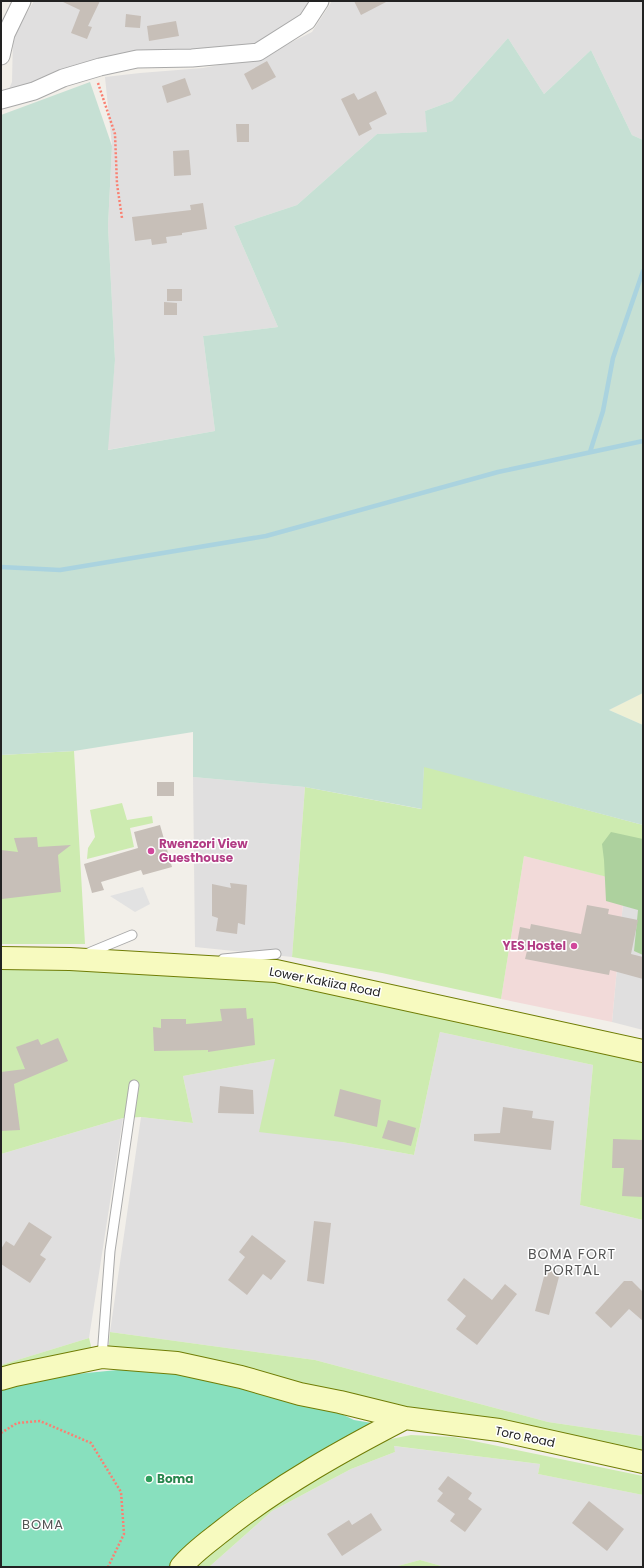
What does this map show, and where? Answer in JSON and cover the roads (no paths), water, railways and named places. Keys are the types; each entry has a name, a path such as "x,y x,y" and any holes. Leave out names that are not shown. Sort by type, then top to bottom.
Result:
{"main road":[{"name":"Lower Kakiiza Road","path":"1,958 70,959 276,970 643,1051"},
{"name":"Toro Road","path":"1,1379 102,1357 177,1363 241,1377 300,1394 405,1418 499,1430 643,1462"},
{"path":"181,1567 191,1556 253,1507 343,1451 405,1418"}],"street":[{"path":"1,56 6,34 22,1"},
{"path":"1,100 34,91 63,78 100,67 137,59 192,58 258,52 307,21 320,1"}],"lane":[{"path":"70,959 86,954 132,934"},
{"path":"187,965 228,958 276,954"},
{"path":"102,1357 110,1251 134,1085"}],"waterway":[{"path":"590,452 603,411 613,358 643,271"},
{"path":"1,567 60,570 266,536 498,472 643,441"}],"place":[{"name":"Rwenzori View Guesthouse","path":"151,851"},
{"name":"YES Hostel","path":"574,946"},
{"name":"Boma","path":"149,1479"}],"district":[{"name":"BOMA FORT PORTAL","path":"572,1262"},
{"name":"BOMA","path":"43,1524"}]}
